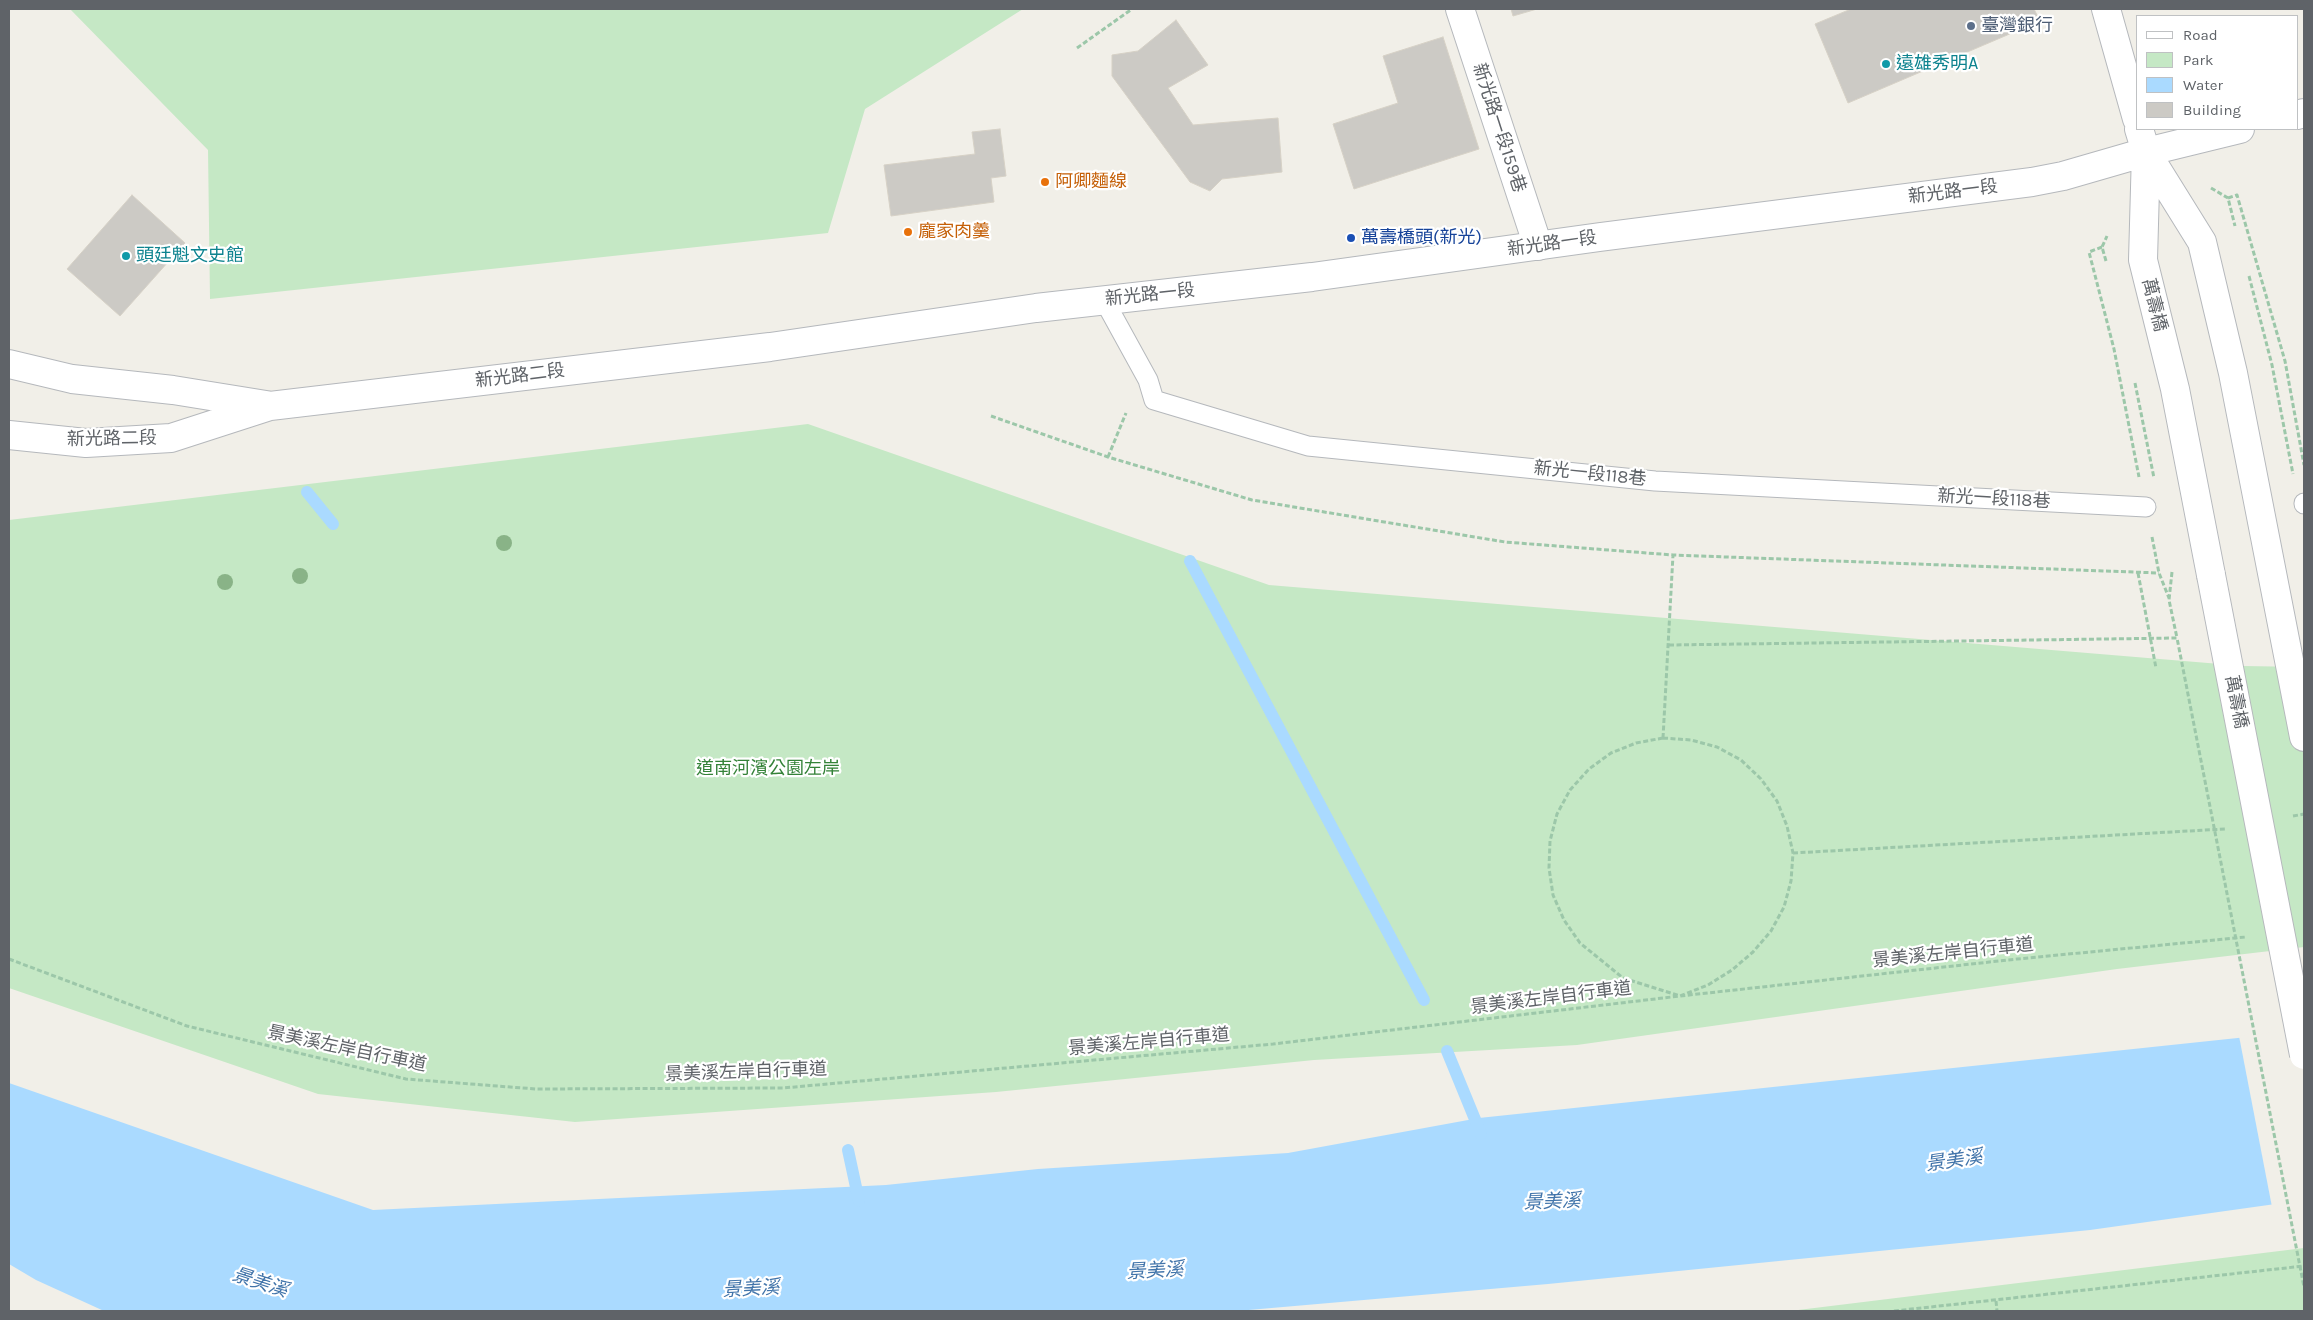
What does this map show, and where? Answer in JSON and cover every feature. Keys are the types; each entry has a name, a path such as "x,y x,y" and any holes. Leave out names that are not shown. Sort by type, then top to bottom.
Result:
{"street":[{"name":"新光路一段159巷","path":"1460,9 1538,246"},
{"path":"2106,9 2136,115"},
{"name":"新光路一段","path":"770,347 1104,300 1312,277 2032,182 2063,176 2143,141 2232,130"},
{"path":"2143,141 2202,242 2233,373 2304,737"},
{"name":"萬壽橋","path":"2143,141 2143,260 2175,390 2304,1055"},
{"name":"新光路二段","path":"9,435 86,443 171,438 270,406 770,347"},
{"name":"新光路二段","path":"9,364 72,379 173,390 270,406"}],"lane":[{"name":"新光一段118巷","path":"1104,300 1148,380 1154,400 1308,446 1655,481 2150,507"}],"path":[{"path":"1077,48 1132,9"},
{"path":"2228,198 2237,194 2285,361 2304,465"},
{"path":"2102,247 2089,252 2114,349 2150,507 2159,574 2169,600"},
{"path":"1108,457 1128,409"},
{"path":"991,416 1108,457 1252,500 1505,542 1673,555 2159,574"},
{"path":"1663,738 1673,555"},
{"path":"2138,573 2156,668"},
{"path":"1668,645 2177,638 2304,1287"},
{"path":"1663,738 1691,740 1717,747 1741,760 1761,779 1777,801 1788,826 1793,853 1791,881 1784,907 1771,931 1753,952 1732,970 1708,985 1680,996 1623,978 1580,943 1564,920 1553,895 1549,868 1550,841 1557,814 1570,790 1589,769 1611,753 1636,742 1663,738"},
{"path":"2285,817 2304,814"},
{"path":"1793,853 2228,828"},
{"name":"景美溪左岸自行車道","path":"9,959 197,1029 406,1079 536,1089 783,1088 1274,1044 2016,959 2249,937"},
{"path":"1894,1311 2304,1266"},
{"path":"1996,1301 1997,1311"}],"green space":[{"path":"70,9 1023,9 865,109 828,233 210,299 208,150"},
{"name":"道南河濱公園左岸","path":"808,424 1269,585 2244,666 2304,667 2304,947 2117,969 1577,1045 1314,1060 996,1092 575,1122 318,1094 9,988 9,520"},
{"path":"2304,1248 2304,1311 1790,1311"}],"water":[{"name":"景美溪","path":"2304,1031 2304,1200 2090,1230 1548,1284 1237,1311 104,1311 36,1280 9,1264 9,1083 373,1210 886,1185 1038,1169 1288,1153 1479,1118"}],"pier":[{"path":"2304,1029 2304,1203 2272,1207 2239,1036"}],"building":[{"path":"1511,9 1537,9 1513,16"},
{"name":"遠雄秀明A","path":"1851,9 2034,9 2040,21 1848,103 1815,24"},
{"path":"1176,20 1208,65 1168,88 1193,125 1278,118 1282,172 1222,179 1210,191 1190,182 1112,76 1112,55 1138,51"},
{"path":"1443,37 1479,149 1354,189 1333,124 1398,103 1383,56"},
{"path":"1000,129 1006,176 991,178 994,202 891,216 884,165 975,154 972,132"},
{"name":"頭廷魁文史館","path":"132,195 185,243 120,316 67,269"}],"waterway":[{"path":"307,492 333,524"},
{"path":"1190,561 1424,1000"},
{"path":"1447,1051 1481,1134"},
{"path":"848,1150 859,1201"}],"place":[{"name":"臺灣銀行","path":"1971,26"},
{"name":"遠雄秀明A","path":"1886,64"},
{"name":"阿卿麵線","path":"1045,182"},
{"name":"龐家肉羹","path":"908,232"},
{"name":"萬壽橋頭(新光)","path":"1351,238"},
{"name":"頭廷魁文史館","path":"126,256"}]}
